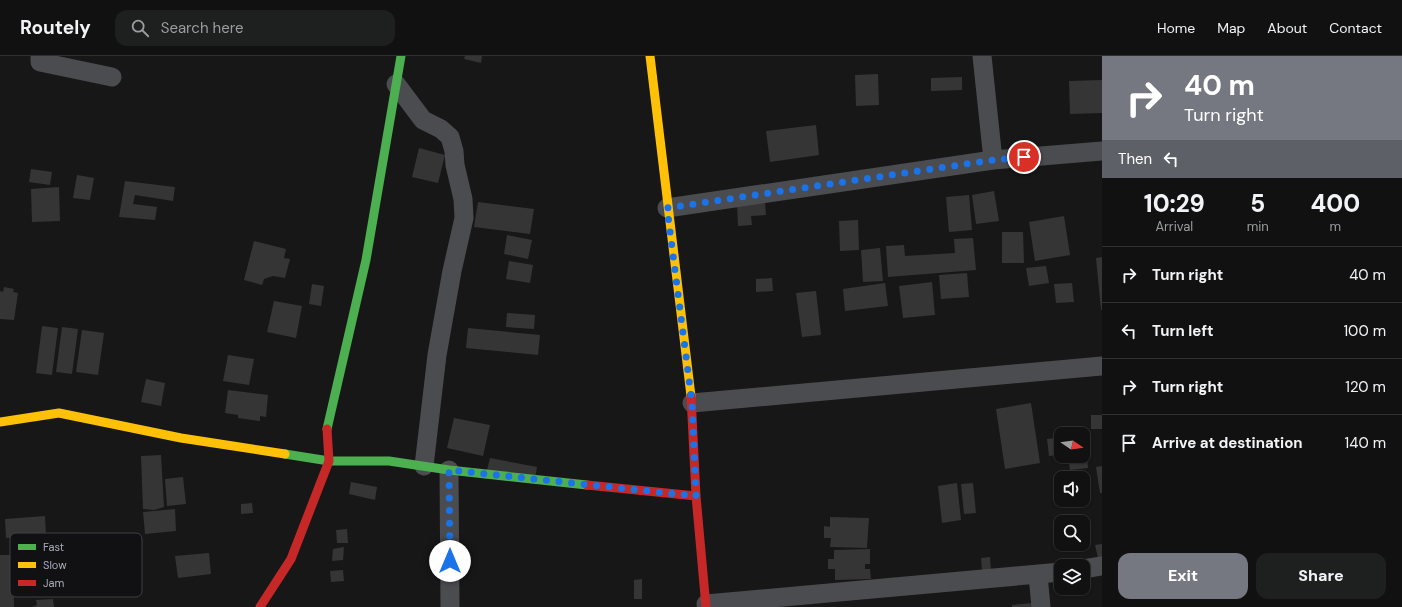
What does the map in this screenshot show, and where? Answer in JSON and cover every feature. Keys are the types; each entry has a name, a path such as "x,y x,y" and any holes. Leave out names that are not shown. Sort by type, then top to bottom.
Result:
{"street":[{"path":"40,56 40,62 112,77"},
{"path":"260,607 291,559 329,461 327,425 366,260 400,56"},
{"path":"650,56 667,208 692,403 696,496 706,606 1054,573"},
{"path":"982,56 993,160"},
{"path":"396,84 422,120 437,126 450,138 454,151 454,165 463,199 464,218 452,271 437,355 424,466"},
{"path":"667,208 993,160 1102,151"},
{"path":"692,403 1102,366"},
{"path":"0,422 59,413 181,438 329,461 389,461 449,470 696,496"},
{"path":"449,470 450,607"},
{"path":"1090,567 1102,566"},
{"path":"1038,575 1041,607"}],"building":[{"path":"465,56 482,56 481,63 464,59"},
{"path":"878,74 879,105 856,106 855,75"},
{"path":"962,77 962,90 931,91 931,78"},
{"path":"1102,80 1102,113 1070,114 1069,81"},
{"path":"816,125 819,155 770,162 766,131"},
{"path":"419,148 445,155 438,183 412,177"},
{"path":"31,169 52,172 50,185 29,182"},
{"path":"77,175 94,178 90,200 73,198"},
{"path":"125,181 175,187 173,201 135,195 133,204 157,207 155,220 119,217"},
{"path":"59,187 60,221 32,222 31,189"},
{"path":"994,191 999,221 976,224 972,195"},
{"path":"969,195 972,230 949,232 946,197"},
{"path":"478,202 534,209 530,234 474,227"},
{"path":"765,203 766,215 751,216 752,225 738,226 737,205"},
{"path":"1064,216 1070,255 1035,261 1029,222"},
{"path":"858,220 859,250 840,251 839,221"},
{"path":"1002,232 1023,232 1024,263 1002,263"},
{"path":"507,235 532,240 528,259 504,254"},
{"path":"973,238 976,270 888,277 886,246 904,245 905,256 955,253 954,239"},
{"path":"254,241 286,249 284,258 290,259 285,278 273,276 264,279 262,285 244,280"},
{"path":"880,248 883,281 863,282 861,250"},
{"path":"1102,257 1102,310 1101,310 1096,258"},
{"path":"509,261 533,265 530,283 506,279"},
{"path":"1046,266 1049,283 1029,286 1026,268"},
{"path":"967,273 969,297 941,299 939,275"},
{"path":"772,278 773,291 756,292 756,279"},
{"path":"932,282 935,315 903,318 899,286"},
{"path":"885,283 888,306 845,311 843,289"},
{"path":"1072,283 1074,302 1056,303 1054,284"},
{"path":"312,284 324,286 321,306 309,304"},
{"path":"4,287 14,289 13,292 18,293 14,320 0,319 0,291 3,292"},
{"path":"816,291 821,335 802,337 796,293"},
{"path":"274,301 302,306 296,338 267,332"},
{"path":"507,313 535,315 534,329 506,327"},
{"path":"42,326 58,328 52,375 36,373"},
{"path":"62,327 78,329 72,374 56,372"},
{"path":"468,328 540,335 538,355 466,348"},
{"path":"82,330 104,333 98,375 76,372"},
{"path":"228,355 254,359 249,385 223,381"},
{"path":"146,379 165,383 161,406 141,402"},
{"path":"228,390 268,395 266,417 260,416 260,421 238,418 238,415 225,413"},
{"path":"1031,403 1040,463 1005,469 996,409"},
{"path":"1091,415 1102,415 1102,429 1091,429"},
{"path":"454,418 490,425 483,456 447,448"},
{"path":"1054,438 1054,455 1049,456 1047,439"},
{"path":"161,455 164,507 154,510 143,509 141,456"},
{"path":"490,458 537,467 535,479 487,470"},
{"path":"1069,463 1087,463 1088,468 1070,470"},
{"path":"1102,466 1102,493 1100,493 1096,467"},
{"path":"183,477 186,504 167,506 165,479"},
{"path":"351,482 377,487 375,500 349,494"},
{"path":"957,483 961,520 942,523 938,486"},
{"path":"973,483 976,513 964,514 961,484"},
{"path":"252,503 253,513 241,514 241,504"},
{"path":"175,509 176,531 145,534 143,512"},
{"path":"45,516 46,533 10,533 10,538 6,538 5,519"},
{"path":"830,517 869,518 867,548 830,547 831,538 824,538 824,526 830,527"},
{"path":"347,529 348,543 337,543 336,530"},
{"path":"1102,544 1102,557 1098,558 1095,545"},
{"path":"344,547 343,560 332,561 333,549"},
{"path":"870,549 870,564 865,564 865,569 870,569 871,579 835,580 835,569 828,569 828,559 834,559 834,550"},
{"path":"209,553 211,574 178,578 175,556"},
{"path":"0,555 10,555 10,597 14,597 14,607 0,607"},
{"path":"990,557 991,570 982,571 981,558"},
{"path":"343,570 344,581 331,582 330,571"},
{"path":"642,579 642,599 634,599 634,580"},
{"path":"53,599 54,607 32,607 37,605 36,600"},
{"path":"1033,603 1033,607 1012,607 1012,605"}],"traffic: fast":[{"path":"327,429 366,260 401,56"},
{"path":"285,454 329,461 389,461 449,470 587,485"}],"traffic: slow":[{"path":"650,56 691,396"},
{"path":"0,422 59,413 181,438 285,454"}],"traffic: jam":[{"path":"691,396 696,496 706,607"},
{"path":"260,607 291,559 329,461 327,429"},
{"path":"587,485 696,496"}],"route":[{"path":"450,561 449,470 696,496 692,403 667,208 993,160 1024,157"}]}
